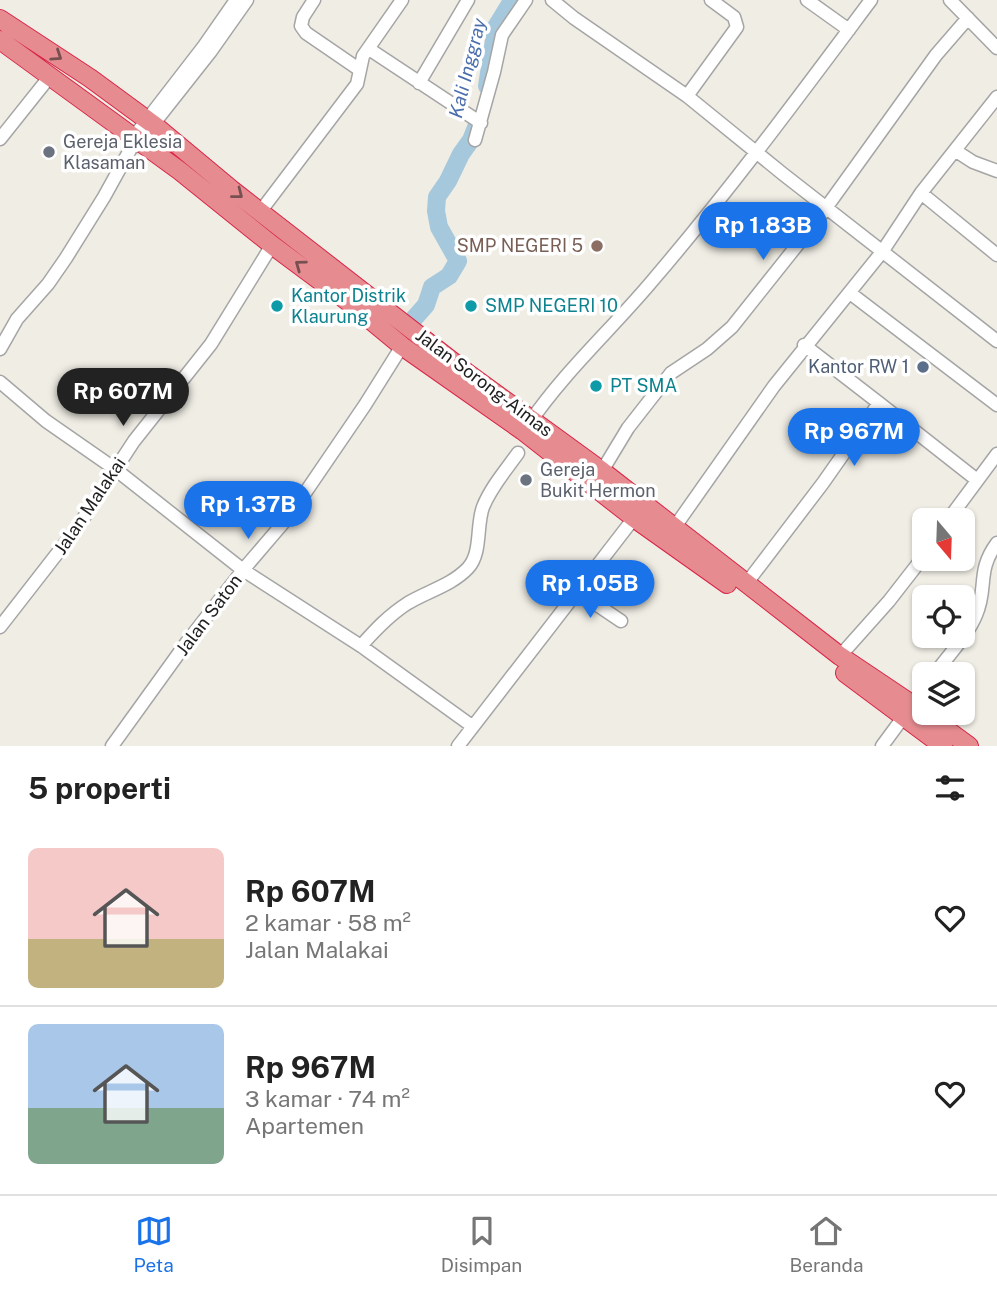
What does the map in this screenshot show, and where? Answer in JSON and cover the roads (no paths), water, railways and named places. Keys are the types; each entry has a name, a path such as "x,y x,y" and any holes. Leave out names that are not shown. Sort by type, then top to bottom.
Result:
{"highway":[{"name":"Jalan Sorong-Aimas","path":"0,19 90,78 150,123 466,372 634,518 909,711 969,746"},
{"name":"Jalan Sorong-Aimas","path":"0,40 77,94 134,144 180,172 402,346 602,471 909,711 943,746"},
{"path":"77,94 90,78"}],"street":[{"path":"0,349 17,319 48,284 66,258 134,144 237,0"},
{"path":"315,0 303,17 301,26 306,33 359,70"},
{"path":"260,212 357,84 363,56 402,0"},
{"path":"419,83 468,0"},
{"path":"475,140 502,35 526,0"},
{"path":"552,0 687,96 997,341"},
{"path":"687,96 737,27 734,17 711,0"},
{"path":"807,0 849,30"},
{"path":"528,425 610,326 652,281 757,153 872,0"},
{"path":"950,0 997,48"},
{"path":"602,471 628,428 671,373 707,349 732,327 826,208 936,55 968,18"},
{"path":"369,49 478,121"},
{"path":"0,139 51,75"},
{"path":"674,528 804,345 850,293 882,252 921,193 996,100"},
{"path":"956,151 973,162 997,171"},
{"path":"921,193 997,255"},
{"name":"Jalan Malakai","path":"0,627 71,538 134,441 211,344 272,245"},
{"path":"850,293 997,405"},
{"path":"804,345 977,480"},
{"name":"Jalan Saton","path":"112,746 243,570 268,543 316,479 402,346"},
{"path":"0,382 46,421 115,469 243,570 361,646 472,726"},
{"path":"746,584 823,483 879,403"},
{"path":"361,646 389,616 410,602 451,582 470,566 485,503 491,490 518,453"},
{"path":"957,508 997,454"},
{"path":"458,746 634,518"},
{"path":"943,662 976,615 981,601 984,567 987,557 997,543"},
{"path":"840,656 912,571"},
{"path":"578,592 621,621"},
{"path":"882,746 912,707"}],"waterway":[{"name":"Kali Inggray","path":"487,86 496,27 510,4"},
{"name":"Kali Inggray","path":"411,322 426,305 432,287 449,276 458,261 439,227 437,197 471,140 479,120"}],"place":[{"name":"Gereja Eklesia Klasaman","path":"49,152"},
{"name":"SMP NEGERI 5","path":"597,246"},
{"name":"Kantor Distrik Klaurung","path":"277,306"},
{"name":"SMP NEGERI 10","path":"471,306"},
{"name":"Kantor RW 1","path":"923,367"},
{"name":"PT SMA","path":"596,386"},
{"name":"Gereja Bukit Hermon","path":"526,480"}]}
